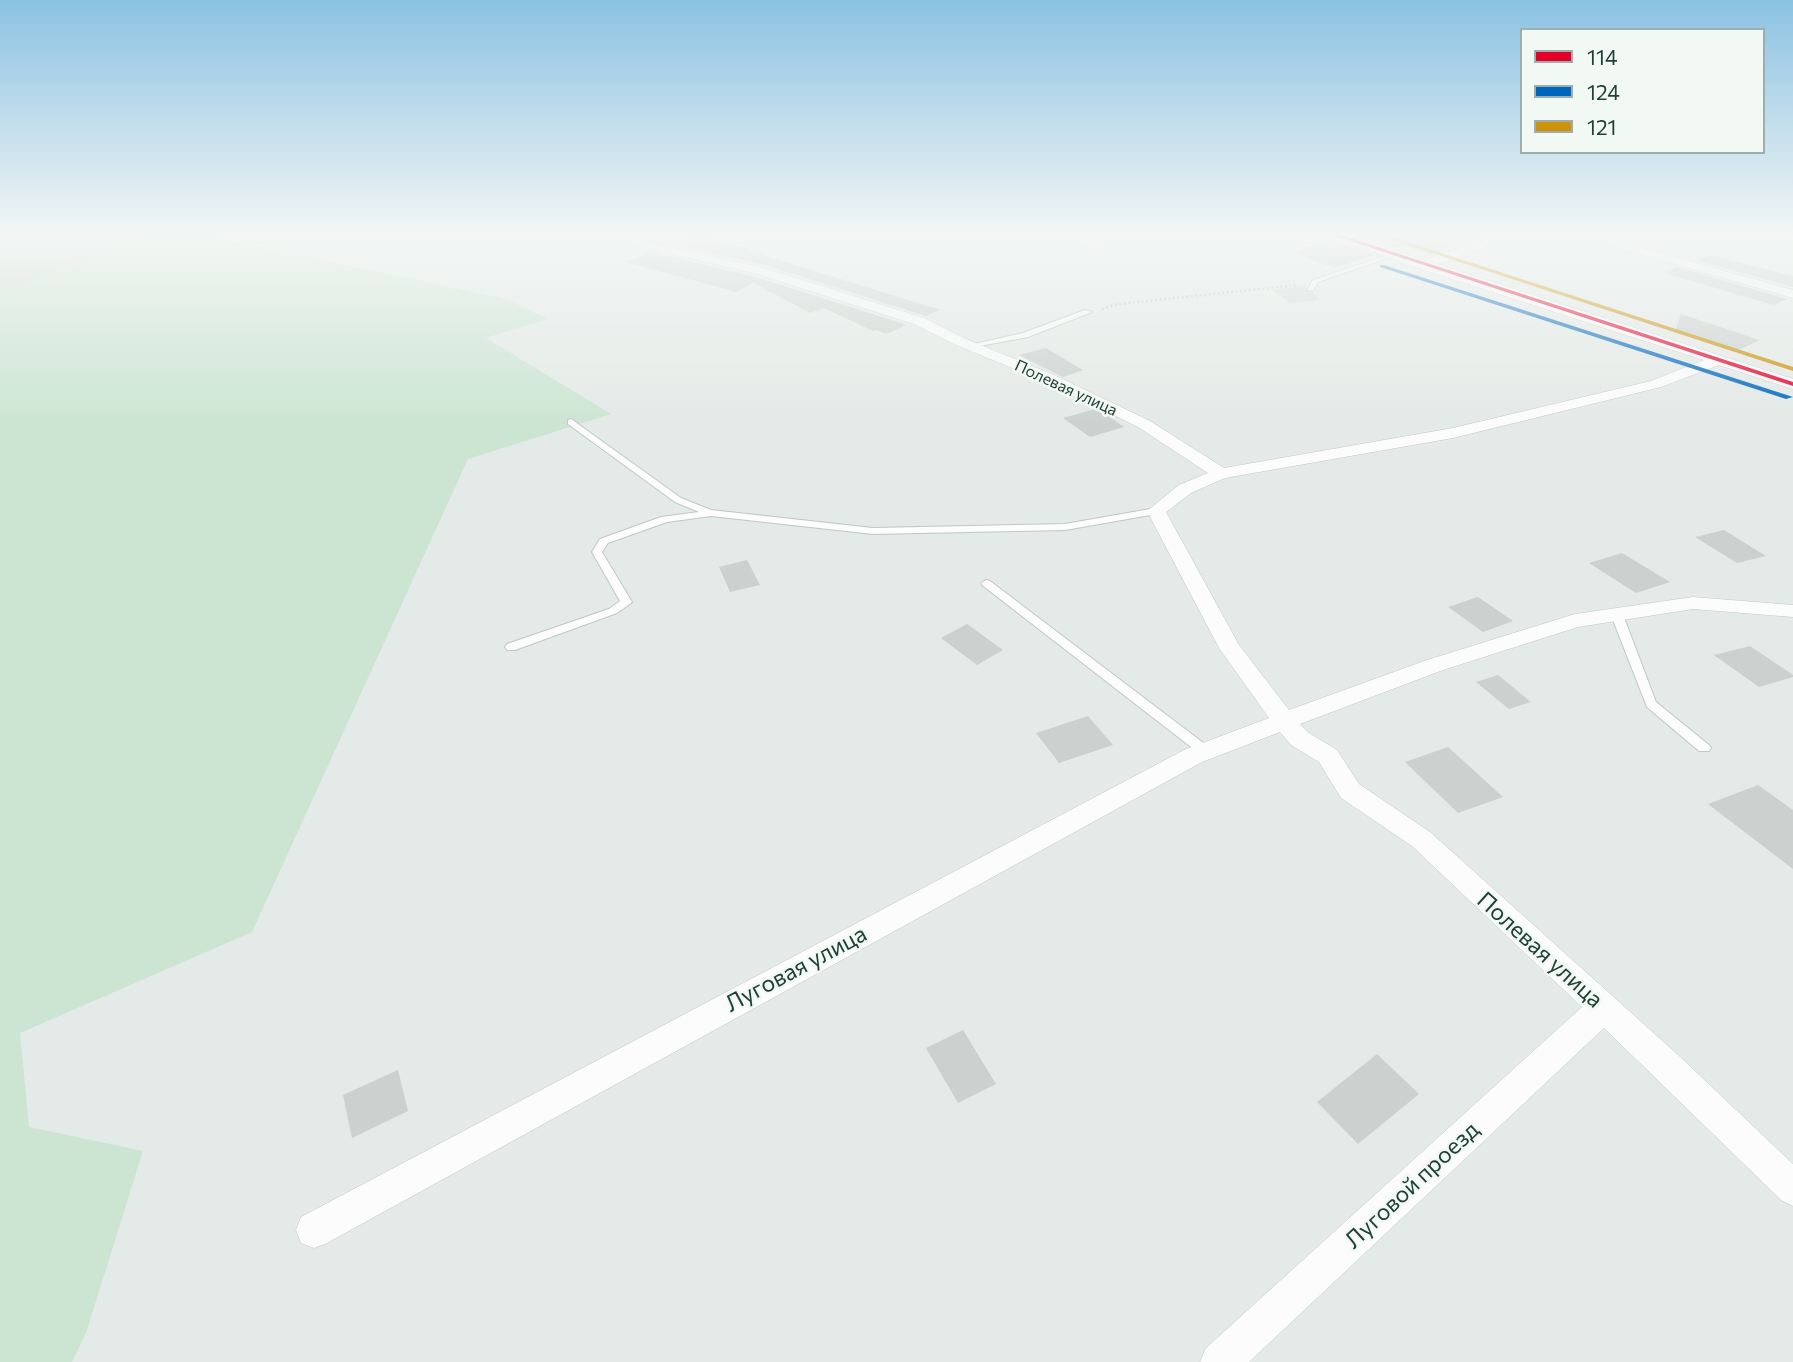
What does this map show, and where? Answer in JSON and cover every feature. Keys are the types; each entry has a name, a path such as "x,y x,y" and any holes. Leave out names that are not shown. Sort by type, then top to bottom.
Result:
{"street":[{"name":"Полевая улица","path":"845,298 919,321 969,346 1049,378 1144,424 1221,474"},
{"path":"1523,298 1793,384"},
{"path":"1156,511 1185,489 1221,474 1453,433 1656,384 1718,360"},
{"name":"Полевая улица","path":"1156,511 1230,648 1300,739 1328,756 1350,791 1421,839 1793,1188"},
{"path":"1284,721 1448,661 1575,621 1693,603 1793,611"},
{"name":"Луговая улица","path":"314,1230 1205,751 1284,721"},
{"name":"Луговой проезд","path":"1220,1362 1604,1008"}],"lane":[{"path":"969,346 1025,335 1088,313"},
{"path":"571,422 678,500 710,513"},
{"path":"511,647 614,611 626,601 597,552 604,541 665,519 710,513 873,531 1065,527 1156,511"},
{"path":"986,583 1205,751"},
{"path":"1617,615 1651,704 1704,748"}],"path":[{"path":"1088,313 1118,304 1173,298"}],"shaded area":[{"path":"1282,298 1318,298 1319,300 1290,303"}],"green space":[{"path":"0,298 499,298 548,319 486,338 611,414 468,459 252,932 20,1033 29,1127 143,1151 86,1333 72,1362 0,1362"}],"building":[{"path":"781,298 821,298 907,325 886,334 873,331 824,308 810,313"},
{"path":"868,298 900,298 940,310 926,316"},
{"path":"1748,298 1787,299 1774,305"},
{"path":"1681,314 1760,340 1735,352 1675,332"},
{"path":"1046,348 1083,370 1063,377 1019,355"},
{"path":"1095,409 1124,427 1090,437 1063,418"},
{"path":"1724,530 1766,556 1737,563 1695,537"},
{"path":"1622,553 1670,582 1636,593 1589,563"},
{"path":"747,560 760,585 730,592 719,567"},
{"path":"1478,597 1513,621 1483,632 1448,607"},
{"path":"967,624 1003,650 977,665 941,638"},
{"path":"1750,646 1793,677 1759,687 1714,655"},
{"path":"1498,675 1531,702 1509,709 1476,682"},
{"path":"1088,716 1113,745 1059,763 1036,733"},
{"path":"1448,747 1503,797 1458,813 1405,762"},
{"path":"1758,785 1793,810 1793,869 1708,804"},
{"path":"963,1030 996,1084 958,1103 926,1048"},
{"path":"1377,1054 1419,1094 1358,1144 1317,1102"},
{"path":"398,1070 408,1111 352,1138 343,1095"}],"transit line":[{"name":"124","path":"1480,298 1789,397"},
{"name":"114","path":"1527,298 1793,384"},
{"name":"121","path":"1573,298 1793,369"}]}
